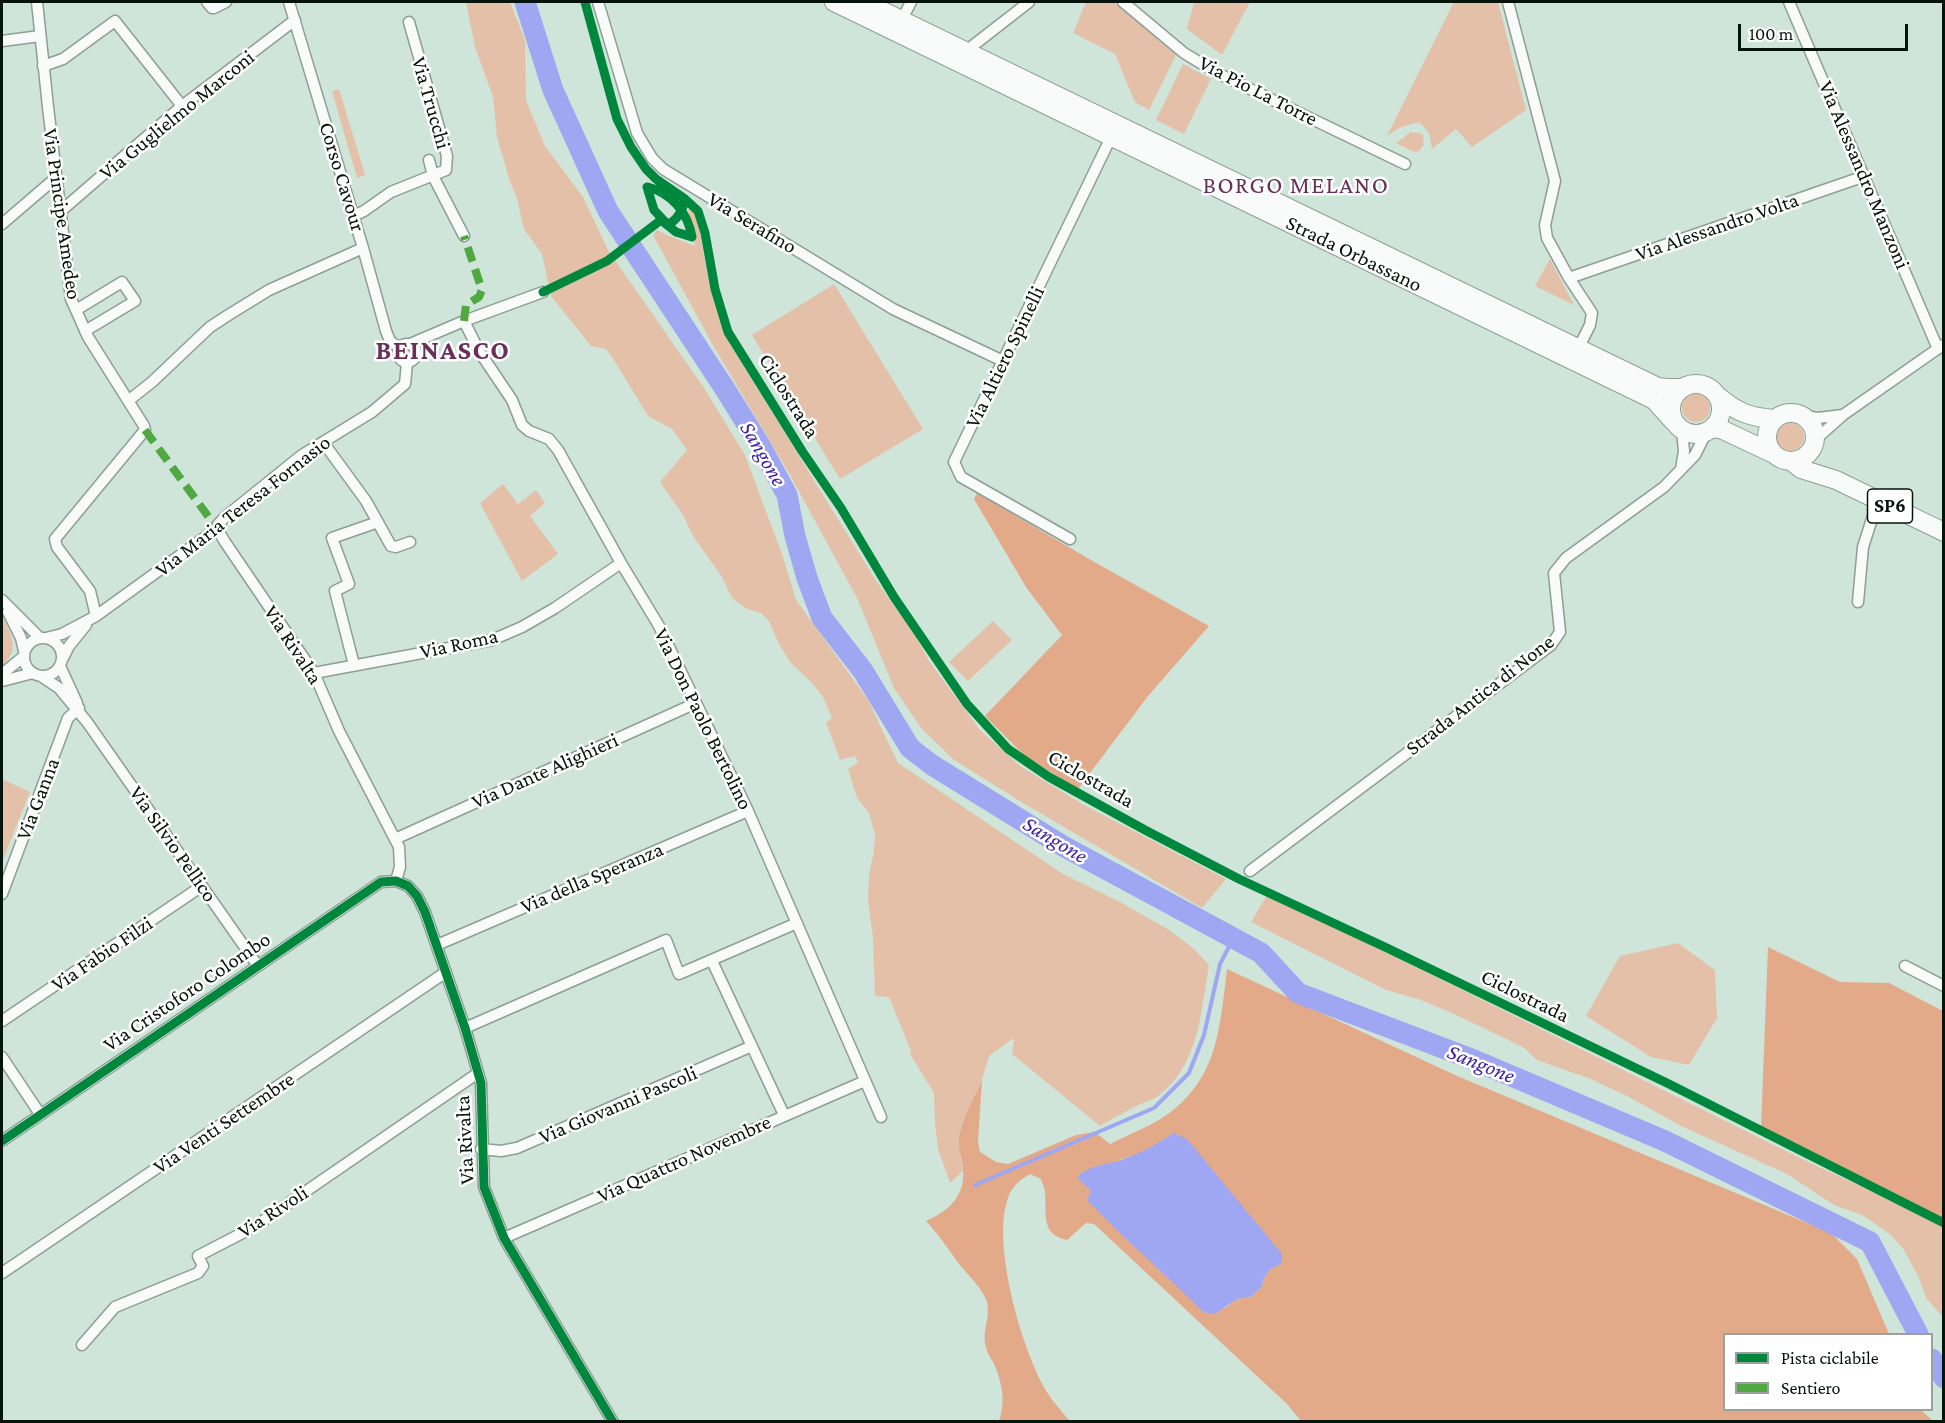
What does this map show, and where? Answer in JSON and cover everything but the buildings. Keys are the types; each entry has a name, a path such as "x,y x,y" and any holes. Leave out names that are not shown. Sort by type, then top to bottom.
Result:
{"main road":[{"name":"Strada Orbassano","path":"834,2 898,26 1658,387 1682,388"},
{"name":"Strada Orbassano","path":"864,2 898,26"},
{"name":"Strada Orbassano","path":"1114,130 1654,400 1677,425"},
{"path":"1774,419 1745,415 1731,407 1706,385 1698,383 1682,388 1676,393 1670,408 1677,425 1692,434 1723,430 1785,460 1791,461 1804,458 1814,444 1813,427 1804,416 1792,412 1780,415 1770,424 1767,436 1770,449 1774,454"},
{"path":"1709,431 1718,422 1721,414 1722,405 1719,397"},
{"name":"SP6","path":"1814,444 1821,466 1836,480"},
{"name":"SP6","path":"1791,461 1808,472 1836,480 1944,532"}],"street":[{"name":"Via Principe Amedeo","path":"37,2 71,299 100,359 145,430 59,532 54,541 90,591 93,597 93,618"},
{"path":"207,2 212,8 226,2"},
{"name":"Corso Cavour","path":"289,2 386,331 390,341 405,346"},
{"name":"Via Serafino","path":"598,2 637,133 643,145 663,169 893,309 1003,360"},
{"path":"898,26 911,2"},
{"path":"963,57 1029,2"},
{"name":"Via Pio La Torre","path":"1123,2 1184,53 1217,73 1405,164"},
{"path":"1508,2 1555,181 1545,225 1547,238 1592,313 1590,325 1578,349"},
{"name":"Via Alessandro Manzoni","path":"1790,2 1941,347"},
{"name":"Via Guglielmo Marconi","path":"60,211 182,106 294,20"},
{"path":"43,66 63,59 115,21 182,106"},
{"name":"Via Trucchi","path":"353,216 391,192 446,170 447,156 409,22"},
{"path":"2,41 40,36"},
{"name":"Via Altiero Spinelli","path":"1070,539 961,477 954,462 1114,130"},
{"name":"Via Trucchi","path":"429,160 434,176 464,236"},
{"name":"Via Alessandro Volta","path":"1569,278 1865,176"},
{"path":"2,224 51,182 57,181"},
{"path":"128,401 152,382 210,327 269,290 363,248"},
{"path":"76,310 122,282 135,301 85,331"},
{"path":"405,346 543,292"},
{"name":"Via Don Paolo Bertolino","path":"464,321 479,351 512,399 522,425 549,439 558,450 659,626 748,811 881,1117"},
{"name":"Via Maria Teresa Fornasio","path":"43,638 62,634 93,618 208,535 225,517 302,455 372,412 403,387 407,379 407,362 413,360 416,354 415,348 405,346"},
{"path":"1814,444 1843,416 1941,347"},
{"path":"1804,416 1818,418 1843,416"},
{"path":"1677,425 1684,451 1681,470"},
{"name":"Strada Antica di None","path":"1250,871 1551,645 1560,632 1554,573 1566,558 1665,487 1695,454 1709,431"},
{"path":"322,442 366,501 391,546 396,547 410,542"},
{"path":"1858,602 1863,547 1878,500"},
{"path":"354,665 335,591 349,584 332,538 378,522"},
{"name":"Via Rivalta","path":"216,527 314,673 339,731 399,847 401,860 396,881 408,886 417,896 425,912 465,1028 481,1083 481,1149 484,1187 504,1238 613,1422"},
{"name":"Via Roma","path":"314,673 492,640 522,627 555,608 621,563"},
{"path":"2,601 43,638 59,645 61,662 52,674 2,681"},
{"path":"2,601 21,638 27,668 37,675"},
{"name":"Via Maria Teresa Fornasio","path":"61,662 69,646 93,618"},
{"path":"2,674 24,654 31,641 43,638"},
{"name":"Via Silvio Pellico","path":"61,662 78,709"},
{"name":"Via Silvio Pellico","path":"37,675 58,688 78,709 258,966"},
{"name":"Via Dante Alighieri","path":"395,839 696,703"},
{"name":"Via Ganna","path":"2,894 68,718 78,709"},
{"name":"Via della Speranza","path":"437,945 748,811"},
{"name":"Via Cristoforo Colombo","path":"2,1141 381,882 396,881"},
{"name":"Via Fabio Filzi","path":"2,1021 202,886"},
{"path":"465,1028 666,939 679,974 797,923"},
{"path":"712,961 784,1115"},
{"path":"1905,966 1944,986"},
{"name":"Via Venti Settembre","path":"2,1273 446,972"},
{"name":"Via Giovanni Pascoli","path":"481,1149 501,1151 517,1148 752,1046"},
{"path":"2,1057 40,1114"},
{"name":"Via Rivoli","path":"82,1345 115,1307 198,1273 203,1266 198,1256 254,1227 478,1073"},
{"name":"Via Quattro Novembre","path":"504,1238 865,1081"}],"shaded area":[{"path":"466,2 510,2 525,40 526,100 545,146 583,197 608,250 704,388 745,455 783,557 796,600 868,700 898,763 1063,874 1120,902 1169,930 1192,947 1209,965 1200,1019 1190,1053 1172,1083 1156,1098 1100,1126 1012,1054 1014,1038 989,1056 982,1080 960,1130 960,1155 963,1171 950,1183 938,1149 934,1093 910,1054 911,1051 889,997 875,996 873,938 868,901 869,874 875,834 869,813 857,798 848,769 858,762 855,756 840,760 826,723 832,718 823,697 790,662 769,621 761,613 745,608 732,598 722,577 693,536 683,515 660,482 687,450 672,429 648,416 606,349 591,346 551,296 542,254 524,229 517,198 510,182 497,137 493,97 475,47"},
{"path":"1086,2 1114,2 1176,55 1149,110 1135,102 1115,54 1073,33"},
{"path":"1194,2 1250,2 1222,55 1187,29"},
{"path":"1454,2 1498,2 1526,110 1472,147 1456,129 1432,149 1429,133 1419,122 1401,127 1387,136"},
{"path":"1183,64 1211,79 1184,134 1156,120"},
{"path":"339,89 365,175 357,178 332,91"},
{"path":"1411,132 1423,135 1424,145 1419,151 1414,152 1396,143"},
{"path":"692,208 697,216 717,312 729,343 875,579 916,637 929,661 980,730 1020,766 1084,805 1226,879 1202,908 954,760 921,728 894,688 857,598 790,475 714,347 653,235 657,230 695,246 688,210"},
{"path":"1550,259 1574,305 1535,286"},
{"path":"834,284 923,429 840,479 752,335"},
{"path":"1696,394 1706,398 1710,408 1706,418 1696,422 1686,418 1682,408 1686,398"},
{"path":"1790,423 1800,427 1804,437 1800,447 1790,451 1780,447 1776,437 1780,427"},
{"path":"503,484 518,504 536,490 545,503 530,516 558,554 522,581 480,503"},
{"path":"977,493 1209,626 1148,696 1078,789 1025,756 985,716 1062,635 1026,587 974,499"},
{"path":"2,616 11,636 13,648 8,660 2,666"},
{"path":"993,621 1012,640 968,681 949,662"},
{"path":"2,779 30,792 2,862"},
{"path":"1267,895 1796,1156 1943,1225 1943,1317 1927,1299 1904,1250 1890,1234 1862,1215 1834,1205 1787,1174 1683,1127 1627,1096 1588,1078 1537,1060 1523,1047 1452,1013 1418,999 1386,990 1251,922"},
{"path":"1678,943 1715,970 1717,1018 1689,1065 1651,1057 1586,1016 1620,956"},
{"path":"1768,947 1840,982 1889,983 1943,1011 1943,1218 1761,1127"},
{"path":"1227,969 1455,1075 1831,1233 1857,1259 1889,1333 1723,1333 1723,1411 1922,1411 1933,1421 1301,1421 1287,1404 1094,1224 1086,1223 1067,1240 1052,1233 1047,1222 1045,1191 1041,1179 1030,1174 1012,1190 1004,1212 1003,1236 1006,1263 1011,1292 1026,1347 1048,1393 1070,1421 999,1421 1003,1399 997,1371 987,1351 985,1341 987,1302 979,1287 926,1221 949,1207 959,1194 963,1168 959,1136 982,1080 978,1141 980,1152 996,1162 1008,1164 1076,1135 1095,1132 1110,1144 1165,1116 1188,1097 1208,1064 1219,1028","holes":["1173,1133 1272,1268 1265,1276 1261,1288 1250,1297 1237,1299 1225,1308 1091,1191 1120,1160 1152,1149"]}],"water":[{"path":"1173,1133 1187,1139 1282,1254 1281,1264 1272,1268 1265,1276 1261,1288 1250,1297 1237,1299 1215,1314 1205,1313 1121,1234 1087,1200 1091,1191 1077,1177 1092,1168 1142,1152"}],"waterway":[{"name":"Sangone","path":"525,2 553,90 608,211 761,447 787,495 795,536 822,618 863,671 910,748 932,765 1063,846 1261,953 1298,993 1469,1058 1665,1141 1870,1242 1917,1333"},
{"path":"975,1185 1154,1108 1189,1073 1204,1035 1220,964 1233,939"},
{"name":"Sangone","path":"1933,1361 1944,1378"}],"marked path":[{"path":"464,236 482,290 479,297 466,305 464,321"},
{"path":"145,430 216,527"}],"cycle path":[{"name":"Ciclostrada","path":"585,2 617,119 631,147 656,179 698,211 705,233 715,289 728,332 802,451 841,508 894,597 967,704 1008,749 1049,777 1239,879 1669,1084 1944,1223"},
{"path":"543,292 607,261 661,220 676,232 692,237 687,220 682,212 677,205 664,194 647,187 654,210 667,224 674,221 681,211 683,207 685,199"},
{"path":"2,1141 381,882 396,881 408,886 417,896 425,912 465,1028 481,1083 484,1187 504,1238 613,1422"}],"district":[{"name":"BORGO MELANO","path":"1296,186"},
{"name":"BEINASCO","path":"443,351"}]}
